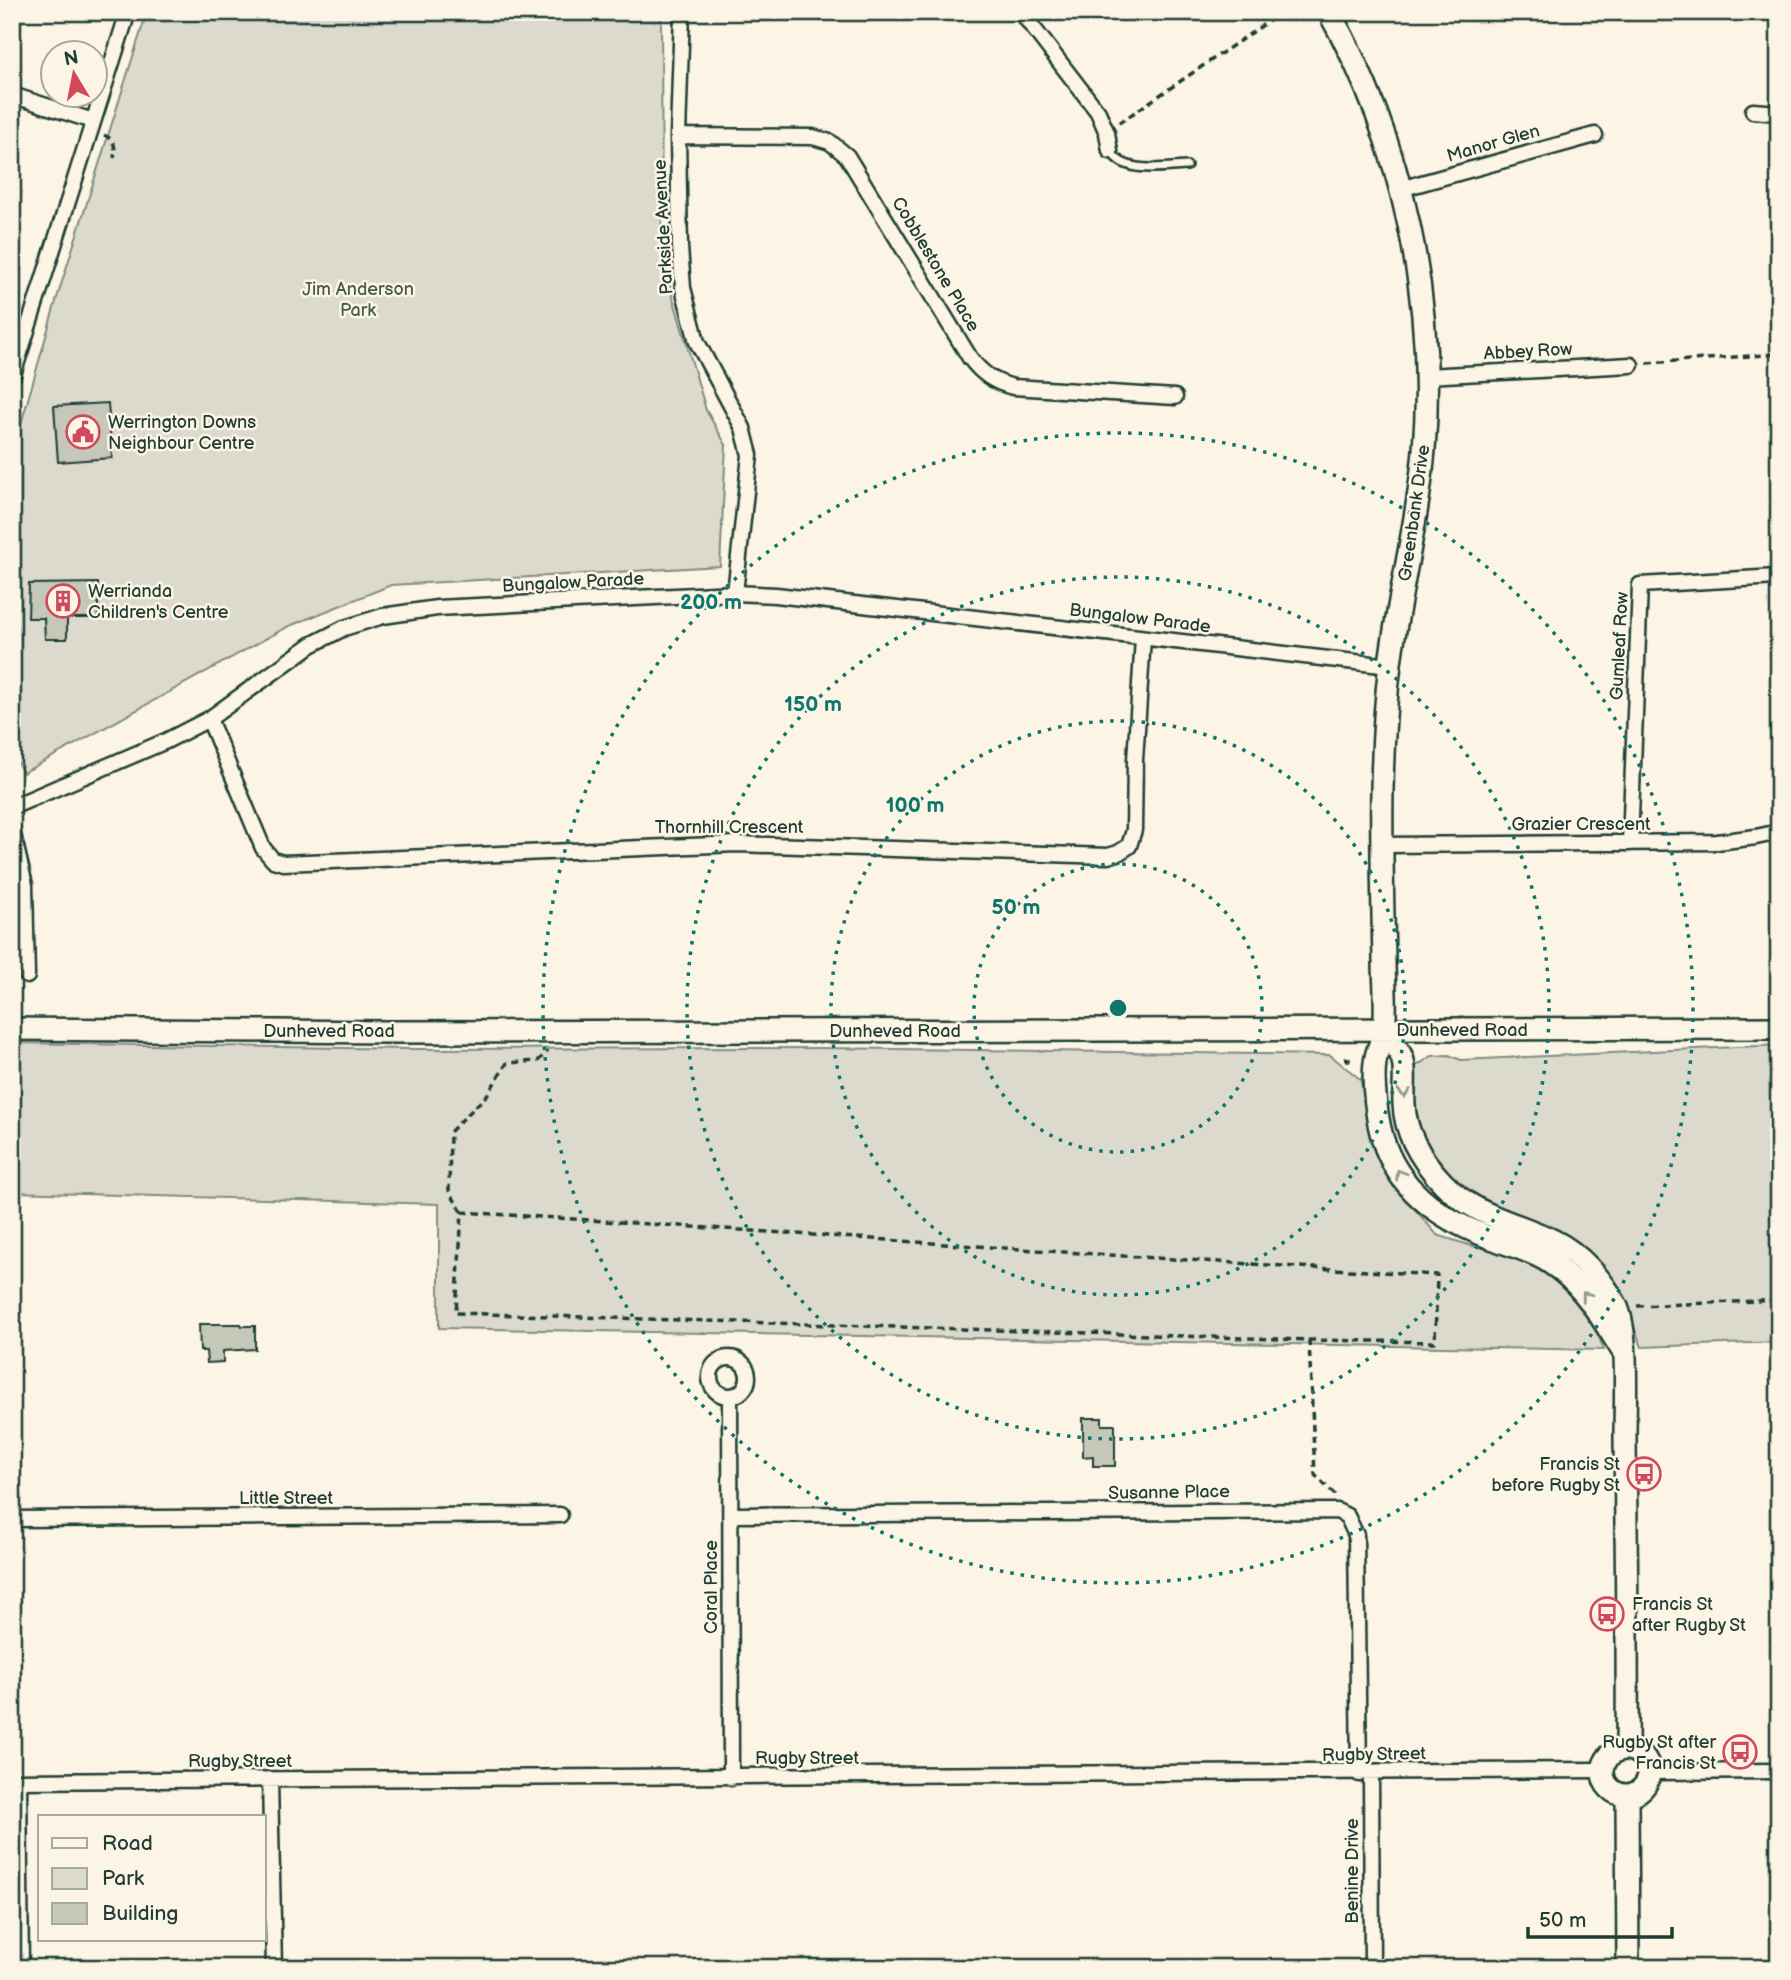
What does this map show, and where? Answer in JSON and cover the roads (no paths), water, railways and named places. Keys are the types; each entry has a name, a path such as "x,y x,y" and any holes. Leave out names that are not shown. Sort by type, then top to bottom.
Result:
{"street":[{"path":"12,377 16,355 128,12"},
{"name":"Parkside Avenue","path":"682,12 678,136 681,267 687,309 697,342 743,428 748,446 749,466 735,593"},
{"path":"1021,12 1094,106 1106,130 1110,151"},
{"name":"Greenbank Drive","path":"1329,12 1369,96 1400,189 1421,297 1426,376 1424,451 1419,498 1390,666 1383,773 1384,1030 1376,1060 1376,1096 1384,1144 1402,1178 1425,1203 1450,1221 1527,1251 1565,1273 1581,1288 1624,1353 1627,1749"},
{"path":"12,94 92,126"},
{"path":"1753,111 1779,113"},
{"name":"Manor Glen","path":"1400,189 1595,135"},
{"name":"Cobblestone Place","path":"678,136 813,136 837,146 847,156 970,358 992,380 1013,387 1175,397"},
{"name":"Abbey Row","path":"1426,376 1631,365"},
{"name":"Gumleaf Row","path":"1630,844 1640,585 1777,577"},
{"name":"Bungalow Parade","path":"12,807 209,719 311,645 344,628 383,616 437,608 735,593 776,595 1390,666"},
{"name":"Thornhill Crescent","path":"209,719 263,848 273,860 283,863 737,844 1108,856 1129,846 1134,830 1135,760 1143,638"},
{"path":"12,830 25,885 27,976"},
{"name":"Grazier Crescent","path":"1382,845 1717,842 1779,832"},
{"name":"Dunheved Road","path":"12,1029 570,1031 1779,1028"},
{"name":"Coral Place","path":"730,1396 731,1778"},
{"name":"Susanne Place","path":"731,1515 1339,1506 1356,1535 1365,1774"},
{"name":"Little Street","path":"12,1519 560,1515"},
{"path":"1627,1749 1640,1754 1648,1765 1648,1779 1640,1790 1627,1795 1612,1790 1607,1785 1603,1770 1608,1758 1627,1749"},
{"name":"Rugby Street","path":"16,1781 1365,1774 1603,1770"},
{"path":"1648,1772 1779,1771"},
{"name":"Benine Drive","path":"1365,1774 1372,1968"},
{"path":"270,1780 274,1968"},
{"path":"16,1781 21,1968"},
{"path":"1627,1795 1628,1968"}],"lane":[{"path":"1110,151 1118,160 1136,167 1187,166"}],"place":[{"name":"Werrington Downs Neighbour Centre","path":"83,432"},
{"name":"Werrianda Children's Centre","path":"63,601"},
{"name":"Francis St before Rugby St","path":"1644,1474"},
{"name":"Francis St after Rugby St","path":"1607,1614"},
{"name":"Rugby St after Francis St","path":"1740,1752"}],"park label":[{"name":"Jim Anderson Park","path":"358,299"}]}
